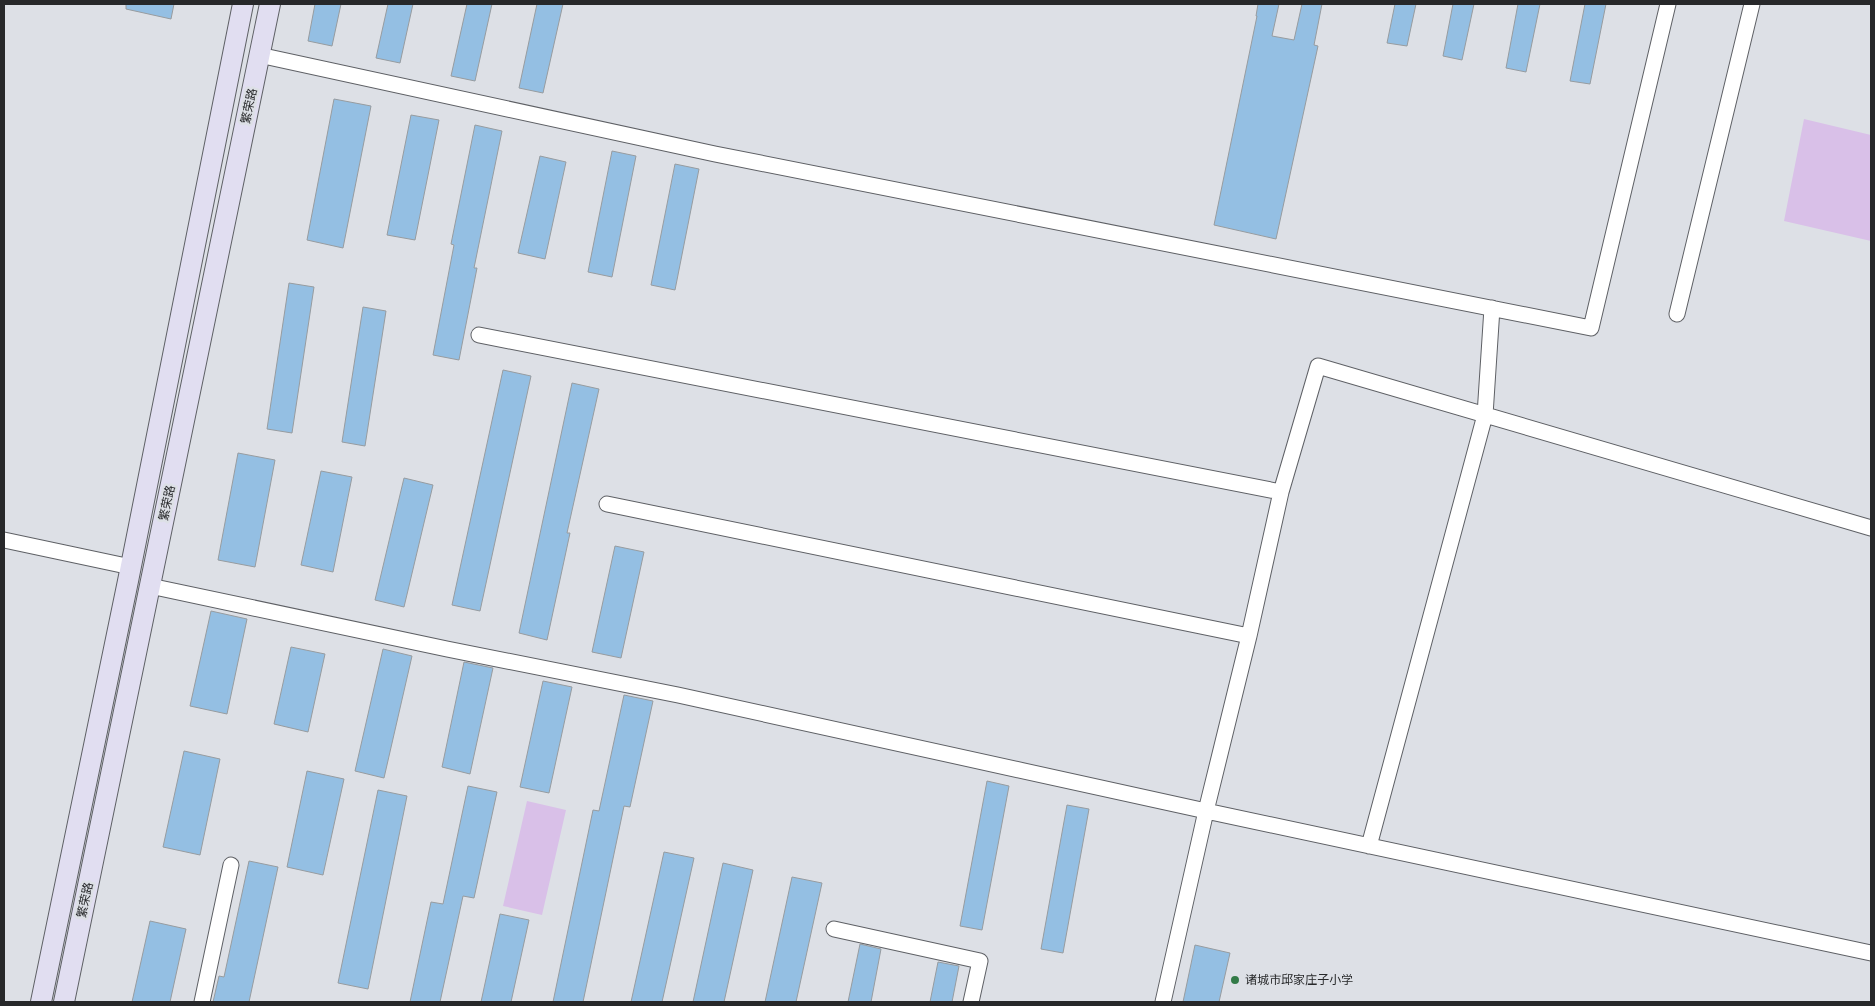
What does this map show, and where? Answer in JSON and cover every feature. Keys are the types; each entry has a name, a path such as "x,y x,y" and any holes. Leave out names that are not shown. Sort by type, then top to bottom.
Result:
{"main road":[{"name":"繁荣路","path":"41,1002 131,567 243,4"},
{"name":"繁荣路","path":"64,1002 270,4"}],"street":[{"path":"260,55 715,154 1591,328 1668,4"},
{"path":"1676,314 1752,4"},
{"path":"1369,846 1485,415 1492,308"},
{"path":"479,335 1282,492"},
{"path":"1163,1002 1206,811 1282,492 1318,366 1871,528"},
{"path":"607,504 1249,636"},
{"path":"4,540 131,567"},
{"path":"150,586 447,649 688,697 1206,811 1871,953"},
{"path":"202,1002 231,865"},
{"path":"834,929 980,961 971,1002"}],"shaded area":[{"path":"1804,119 1871,135 1871,241 1784,221"},
{"path":"527,801 566,810 542,915 503,906"}],"building":[{"path":"126,4 174,4 171,19 126,9"},
{"path":"315,4 341,4 332,46 308,41"},
{"path":"388,4 413,4 400,63 376,58"},
{"path":"467,4 492,4 475,81 451,76"},
{"path":"537,4 563,4 543,93 519,88"},
{"path":"1258,4 1279,4 1272,36 1294,40 1302,4 1322,4 1314,45 1318,46 1276,239 1214,225"},
{"path":"1395,4 1416,4 1407,46 1387,43"},
{"path":"1453,4 1474,4 1462,60 1443,56"},
{"path":"1518,4 1540,4 1526,72 1506,68"},
{"path":"1585,4 1606,4 1590,84 1570,81"},
{"path":"334,99 371,106 343,248 307,240"},
{"path":"411,115 439,120 415,240 387,235"},
{"path":"475,125 502,131 474,268 477,268 459,360 433,355 454,245 451,244"},
{"path":"612,151 636,156 612,277 588,272"},
{"path":"540,156 566,162 545,259 518,253"},
{"path":"675,164 699,169 675,290 651,285"},
{"path":"289,283 314,287 292,433 267,429"},
{"path":"363,307 386,311 365,446 342,442"},
{"path":"503,370 531,376 480,611 452,605"},
{"path":"572,383 599,389 567,533 570,533 547,640 519,633"},
{"path":"238,453 275,460 255,567 218,560"},
{"path":"321,471 352,477 333,572 301,565"},
{"path":"404,478 433,485 404,607 375,600"},
{"path":"615,546 644,552 621,658 592,652"},
{"path":"211,611 247,619 227,714 190,706"},
{"path":"291,647 325,654 308,732 274,724"},
{"path":"383,649 412,656 384,778 355,771"},
{"path":"464,662 493,668 470,774 442,767"},
{"path":"543,681 572,687 549,793 520,787"},
{"path":"624,695 653,701 630,807 624,806 583,1002 553,1002 593,810 599,811"},
{"path":"184,751 220,759 200,855 163,847"},
{"path":"307,771 344,779 323,875 287,867"},
{"path":"987,781 1009,786 982,930 960,926"},
{"path":"468,786 497,792 474,898 463,896 440,1002 410,1002 431,902 443,904"},
{"path":"378,790 407,796 368,989 338,983"},
{"path":"1067,805 1089,809 1063,953 1041,949"},
{"path":"664,852 694,858 662,1002 631,1002"},
{"path":"249,861 278,867 249,1002 213,1002 219,976 224,977"},
{"path":"723,863 753,870 724,1002 693,1002"},
{"path":"792,877 822,883 796,1002 765,1002"},
{"path":"500,914 529,920 511,1002 481,1002"},
{"path":"150,921 186,929 170,1002 132,1002"},
{"path":"860,944 881,949 871,1002 848,1002"},
{"path":"1195,945 1230,953 1219,1002 1183,1002"},
{"path":"938,962 959,966 952,1002 930,1002"}],"place":[{"name":"诸城市邱家庄子小学","path":"1235,980"}]}
